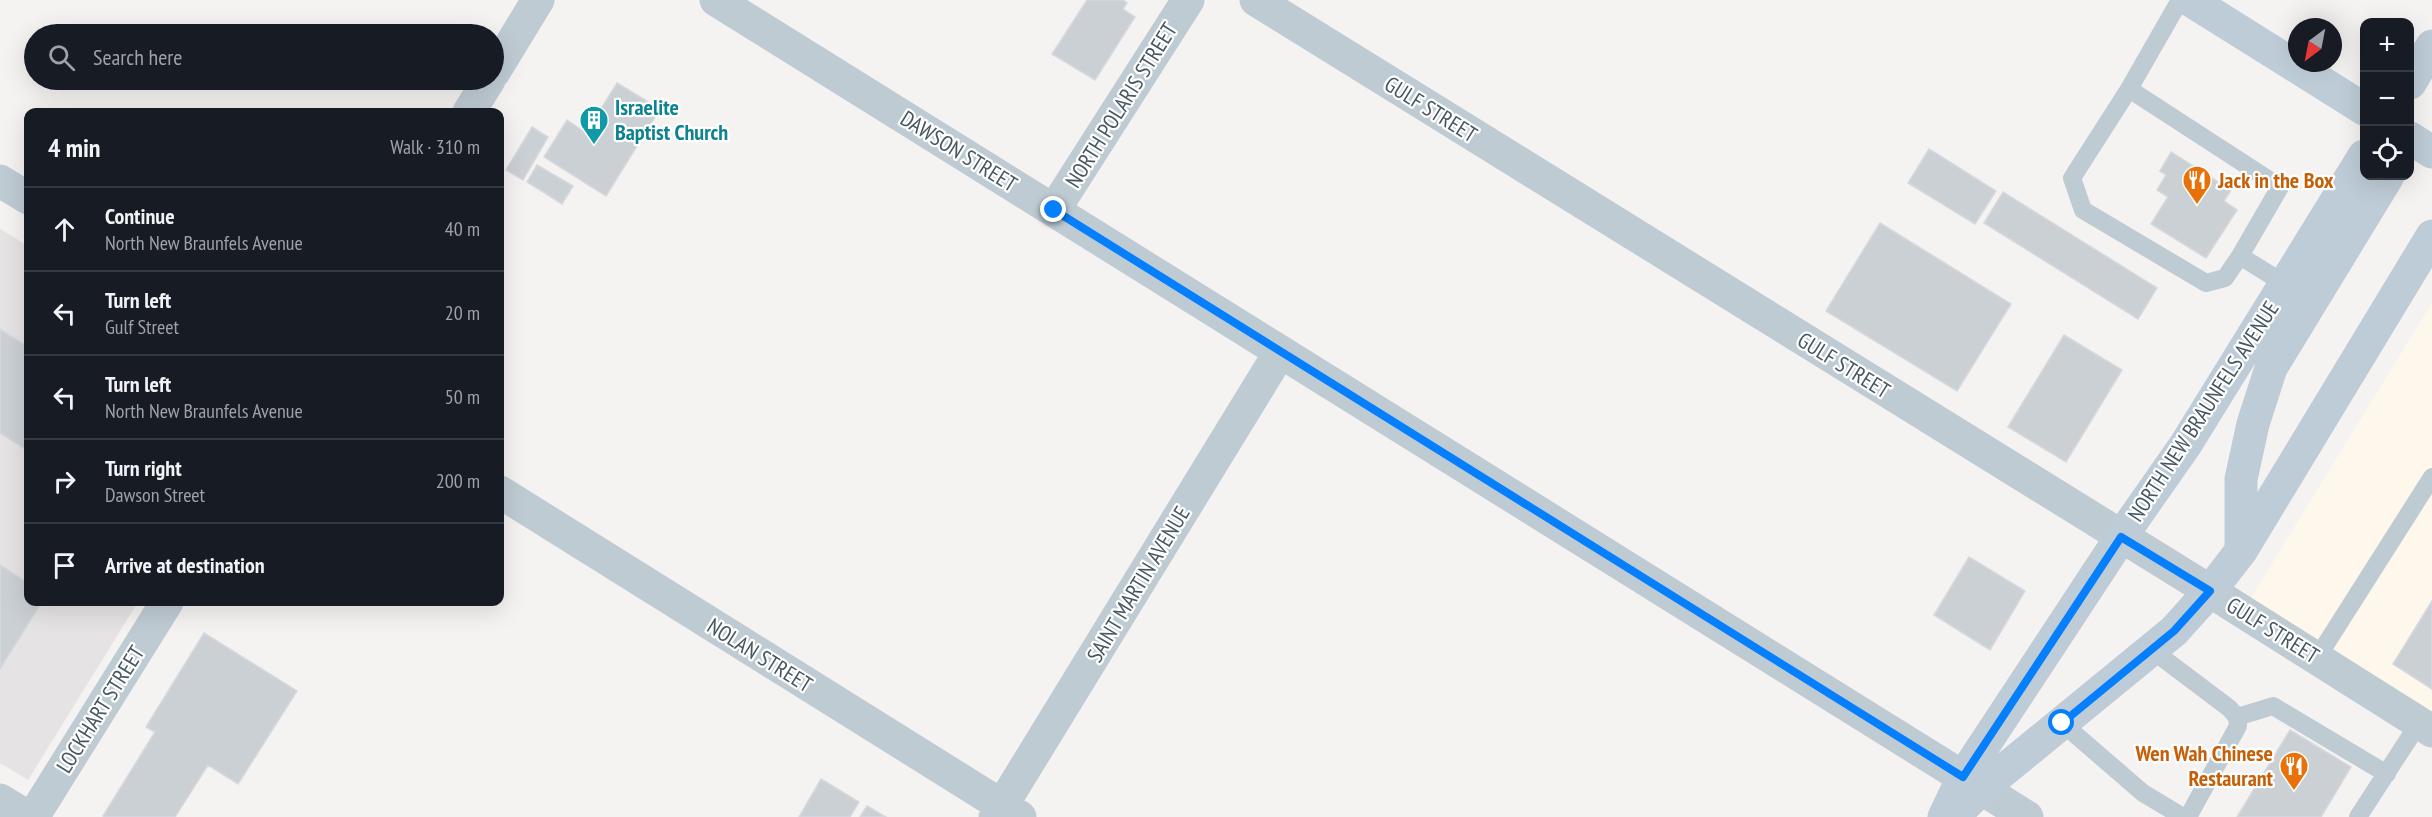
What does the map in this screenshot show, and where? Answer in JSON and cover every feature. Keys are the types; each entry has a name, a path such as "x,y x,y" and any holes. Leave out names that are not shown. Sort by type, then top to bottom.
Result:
{"main road":[{"path":"2190,0 2360,106"},
{"path":"2414,75 2432,46"},
{"path":"2414,141 2432,152"},
{"name":"NORTH NEW BRAUNFELS AVENUE","path":"1953,817 2121,537 2186,444 2360,162"},
{"path":"2241,550 2241,479 2253,424 2271,368 2386,180"},
{"name":"NORTH NEW BRAUNFELS AVENUE","path":"1944,817 1972,783 2062,723 2174,631 2210,591 2241,550 2432,236"}],"street":[{"path":"504,56 538,0"},
{"name":"DAWSON STREET","path":"716,0 2027,817"},
{"name":"NORTH POLARIS STREET","path":"1054,210 1188,0"},
{"name":"GULF STREET","path":"1256,0 2426,727"},
{"path":"472,108 483,90"},
{"path":"0,181 24,196"},
{"name":"SAINT MARTIN AVENUE","path":"1006,813 1280,352"},
{"name":"NOLAN STREET","path":"504,495 1006,813"},
{"name":"LOCKHART STREET","path":"33,817 165,606"},
{"path":"0,800 28,817"}],"lane":[{"path":"2129,89 2280,186 2225,279 2206,283 2083,210 2072,178 2129,89 2180,0"},
{"path":"2240,256 2284,284"},
{"path":"2317,658 2432,477"},
{"path":"2152,650 2229,708 2237,717 2238,726 2188,817"},
{"path":"2237,717 2273,706 2386,774"},
{"path":"2062,723 2143,793 2183,817"},
{"path":"2358,817 2386,774 2426,727"}],"shaded area":[{"path":"0,229 24,244 24,606 136,606 28,780 0,763"},
{"path":"2432,303 2432,714 2249,601"}],"building":[{"path":"1087,0 1123,0 1127,3 1123,9 1135,17 1095,80 1052,54"},
{"name":"Israelite Baptist Church","path":"617,83 660,109 606,196 544,157 567,120 586,133"},
{"path":"532,127 548,137 523,180 506,170"},
{"path":"1929,149 1996,191 1975,224 1908,183"},
{"name":"Jack in the Box","path":"2171,152 2231,190 2224,201 2237,210 2206,258 2151,224 2168,197 2157,190 2166,175 2160,171"},
{"path":"537,165 573,186 562,204 527,182"},
{"path":"2003,192 2157,288 2138,319 1984,223"},
{"path":"1880,223 2011,304 1957,391 1826,311"},
{"path":"0,329 24,344 24,448 0,433"},
{"path":"2064,335 2122,370 2066,462 2008,427"},
{"path":"1969,557 2025,591 1990,650 1934,615"},
{"path":"0,565 24,580 24,606 39,606 0,669"},
{"path":"2432,601 2432,689 2393,664"},
{"path":"204,633 297,691 238,784 208,765 175,817 104,817 155,732 146,727"},
{"name":"Wen Wah Chinese Restaurant","path":"2290,730 2351,767 2321,817 2237,817"},
{"path":"821,779 859,802 850,817 799,817"},
{"path":"867,806 886,817 860,817"}],"place":[{"name":"Israelite Baptist Church","path":"594,146"},
{"name":"Jack in the Box","path":"2197,206"},
{"name":"Wen Wah Chinese Restaurant","path":"2294,792"}],"route":[{"path":"1054,210 1963,777 2121,537 2210,591 2174,631 2062,723"}]}
